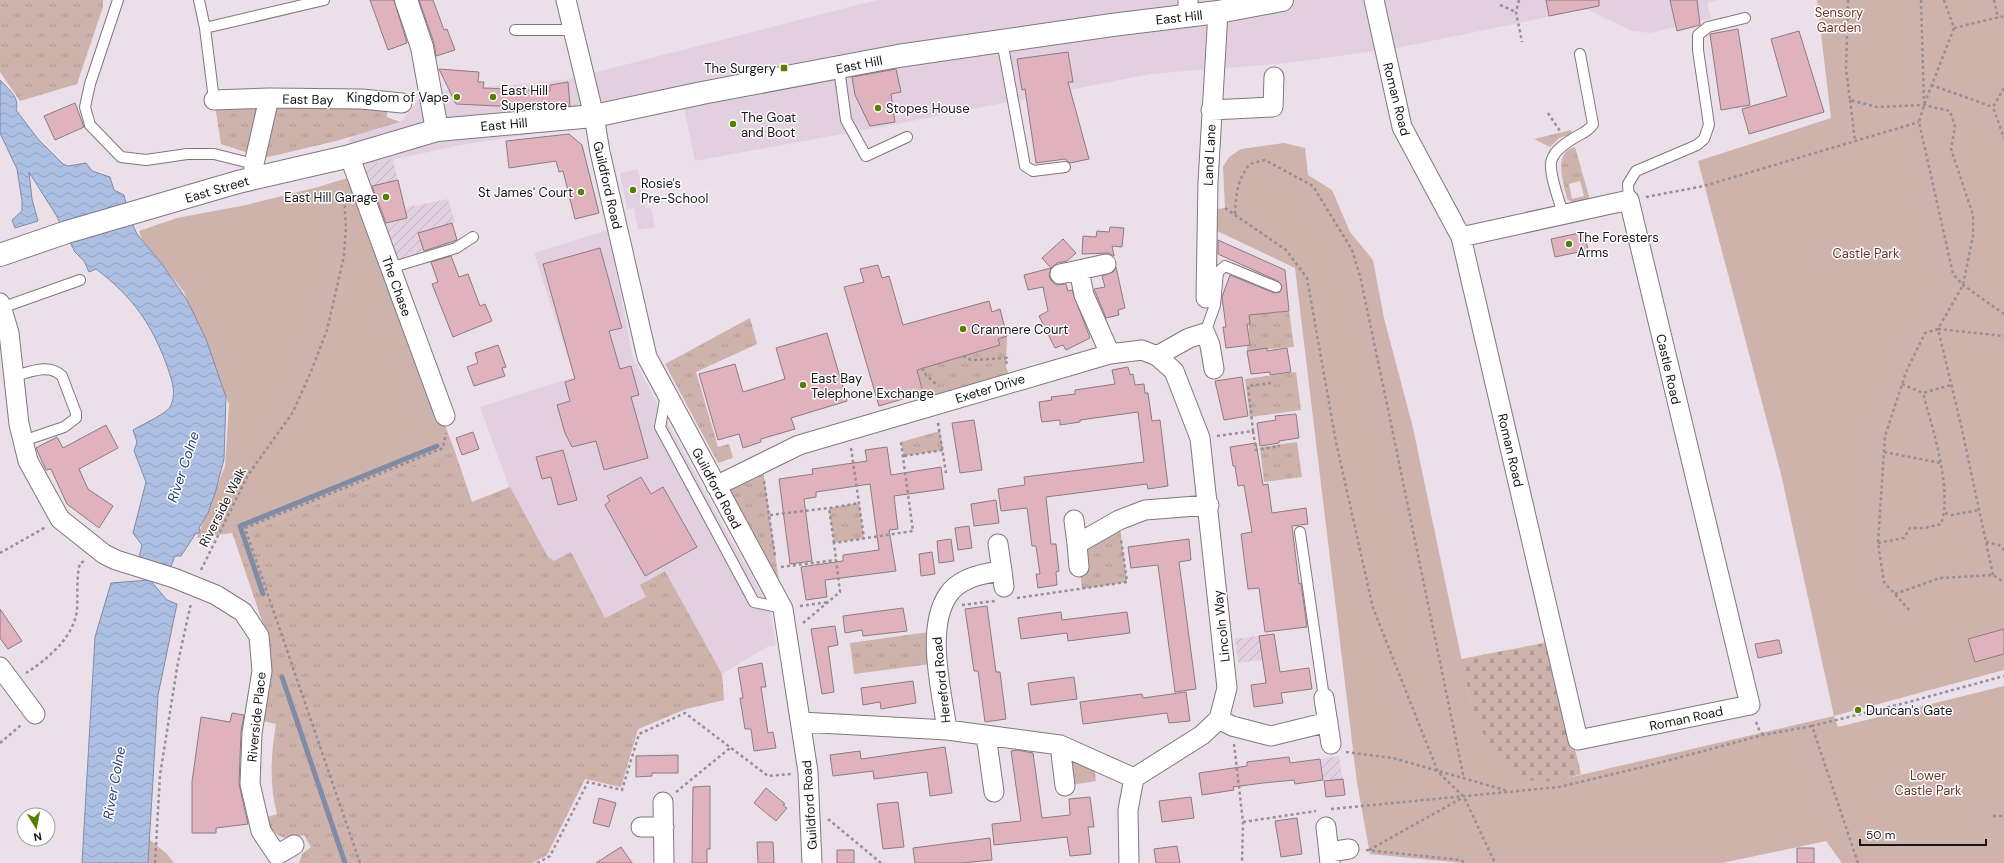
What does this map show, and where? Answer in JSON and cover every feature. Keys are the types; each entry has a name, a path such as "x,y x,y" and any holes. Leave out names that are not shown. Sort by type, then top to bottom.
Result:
{"street":[{"path":"406,0 422,47 437,130"},
{"name":"Guildford Road","path":"566,0 594,116 600,152 647,357 783,609 808,772 812,863"},
{"name":"East Hill","path":"437,130 594,116 702,93 905,55 1112,25 1188,8 1218,12 1282,0"},
{"name":"Roman Road","path":"1374,0 1402,127 1461,237 1578,740 1750,705"},
{"name":"Land Lane","path":"1206,298 1207,210 1218,12"},
{"path":"1212,110 1273,107 1274,77"},
{"name":"East Bay","path":"254,171 269,98"},
{"name":"East Bay","path":"214,100 269,98 362,99 397,106"},
{"name":"East Street","path":"0,255 21,247 142,211 254,171 349,155 437,130"},
{"name":"The Chase","path":"349,155 446,424"},
{"path":"1461,237 1629,200"},
{"name":"Castle Road","path":"1629,200 1750,705"},
{"path":"1060,274 1106,264"},
{"path":"1079,270 1084,295 1110,354"},
{"path":"1,306 9,333 15,376 19,424 28,461 60,519 110,557 194,586"},
{"path":"1157,356 1189,338 1205,333 1210,345 1214,369"},
{"name":"Exeter Drive","path":"716,486 799,445 935,404 1110,354 1142,350 1157,356"},
{"name":"Lincoln Way","path":"1157,356 1174,371 1200,438 1227,688 1226,723"},
{"path":"1077,544 1119,520 1145,510 1208,505"},
{"path":"1074,520 1079,567"},
{"path":"998,544 1003,589"},
{"name":"Hereford Road","path":"801,722 947,730 936,631 941,608 948,594 962,583 982,574 1003,589"},
{"name":"Riverside Place","path":"194,586 216,595 243,612 259,636 262,672 252,733 250,784 261,831 277,855 294,845"},
{"path":"0,667 13,682 35,714"},
{"path":"1324,698 1331,744"},
{"path":"1124,863 1129,863 1128,810 1134,778 1202,735 1226,723 1271,736 1328,722"},
{"path":"947,730 1060,745 1134,778"},
{"path":"986,735 994,792"},
{"path":"1060,745 1066,786"},
{"path":"663,802 664,863"},
{"path":"1325,816 1330,858 1358,850"},
{"path":"641,827 664,827"}],"lane":[{"path":"118,0 90,84 85,106 90,125 121,157 146,160 187,154 214,154 254,171"},
{"path":"198,0 205,28 214,100"},
{"path":"205,28 324,0"},
{"path":"1629,200 1628,184 1636,171 1697,145 1704,139 1708,125 1698,50 1698,35 1708,27 1745,18"},
{"path":"515,30 574,30"},
{"path":"1002,41 1025,166 1033,171 1065,167"},
{"path":"1564,214 1551,173 1551,160 1558,150 1589,131 1593,124 1580,54"},
{"path":"839,68 846,120 866,156 908,137"},
{"path":"390,268 456,248 473,237"},
{"path":"1205,333 1215,305 1218,272 1225,266 1276,287"},
{"path":"1,306 80,280"},
{"path":"15,376 46,369 58,372 62,376 76,413 76,418 64,427 23,441"},
{"path":"666,393 660,427 754,602 783,609"},
{"path":"1300,532 1324,698"}],"path":[{"path":"1519,0 1516,12 1522,42"},
{"path":"1848,0 1846,69 1855,141"},
{"path":"1921,0 1924,105"},
{"path":"1944,0 1954,28 1924,105 1919,122 1953,274 1963,285 2004,314"},
{"path":"1994,0 1998,18"},
{"path":"1500,5 1516,12"},
{"path":"1954,28 2004,16"},
{"path":"1932,85 1994,107"},
{"path":"2004,88 1994,107 2004,138"},
{"path":"1850,100 1877,107 1924,105 1950,111 1955,127 1951,149 1973,215 1974,236 1963,285 1938,329 1993,575"},
{"path":"1548,113 1560,130 1564,146"},
{"path":"1629,200 1704,186 1919,122"},
{"path":"1235,215 1236,192 1241,176 1250,164 1265,160 1313,186 1352,250 1360,276 1464,779"},
{"name":"Riverside Walk","path":"156,863 160,775 178,662 194,586 217,535 248,475 293,412 327,330 344,256 346,228 342,189"},
{"path":"1207,210 1225,208 1286,250 1307,278 1336,442 1373,608 1438,772 1464,796 1495,863"},
{"path":"1910,611 1884,582 1878,543 1884,436 1902,384 1925,333 1938,329 2004,336"},
{"path":"963,356 971,360 1006,358"},
{"path":"1271,383 1248,386 1253,430 1256,450 1280,446"},
{"path":"1902,384 1923,393 1951,385"},
{"path":"1878,543 1904,538 1910,528 1925,528 1941,524 1945,513 1941,463 1923,393"},
{"path":"935,404 946,473"},
{"path":"360,863 245,528 443,448 446,424"},
{"path":"849,430 864,538"},
{"path":"1200,438 1253,430"},
{"path":"834,543 913,531 901,442"},
{"path":"904,456 943,450"},
{"path":"1884,452 1941,463"},
{"path":"762,463 776,560"},
{"path":"770,516 859,504"},
{"path":"788,636 840,592 829,508"},
{"path":"1945,513 1952,515 1979,510"},
{"path":"0,553 60,519"},
{"path":"941,608 1003,589 1127,582 1119,520"},
{"path":"1986,542 1998,545 2004,550"},
{"path":"13,682 33,668 61,644 72,626 76,611 80,564 110,557"},
{"path":"777,568 836,560"},
{"path":"1895,594 1940,578 1993,575 2004,582"},
{"path":"783,609 829,602"},
{"path":"1243,822 1325,816 1464,796 1559,787 1763,735 1812,726 1905,704 2004,676"},
{"path":"537,863 550,856 588,782 622,790 639,734 685,713 768,776 808,772"},
{"path":"0,743 35,714"},
{"path":"1226,723 1243,822 1242,863"},
{"path":"1812,726 1858,863"},
{"path":"1331,744 1344,751 1393,758 1438,772 1510,791"},
{"path":"663,802 730,748"},
{"path":"1358,850 1464,796"},
{"path":"825,816 881,863"},
{"path":"1993,816 2004,816"},
{"path":"1358,850 1461,860 1464,863"}],"shaded area":[{"path":"877,0 1718,0 1707,3 1711,18 1651,33 1632,31 1586,9 1397,48 1287,63 1150,74 902,123 695,161 684,108 571,128 461,145 359,167 348,141 357,133 402,121 418,100 448,90 566,80"},
{"path":"393,159 404,208 448,199 455,222 452,223 458,244 400,261 381,224 359,167"},
{"name":"Rosie's Pre-School","path":"638,169 646,209 651,208 655,227 638,230 634,208 627,209 620,173"},
{"path":"608,230 633,358 723,526 770,609 776,645 767,647 722,674 724,700 686,709 638,729 621,787 585,779 547,855 532,863 454,449 472,502 509,487 480,407 574,377 534,253"},
{"path":"1274,634 1278,658 1238,663 1235,639"},
{"path":"1339,756 1345,795 1326,797 1321,759"}],"green space":[{"path":"0,0 103,0 103,7 77,84 20,101 0,72"},
{"name":"Castle Park","path":"1817,0 2004,0 2004,670 1834,716 1781,474 1698,161 1831,118"},
{"path":"356,105 387,111 387,117 400,122 336,141 264,158 221,144 215,106 353,109"},
{"path":"1571,130 1572,134 1559,138 1550,147 1534,139"},
{"name":"Lower Castle Park","path":"1284,143 1305,148 1308,175 1332,190 1350,232 1373,260 1384,318 1413,428 1469,695 1482,732 1495,755 1503,764 1514,772 1536,782 1559,780 1834,716 1838,727 2004,686 2004,863 1842,863 1826,841 1722,863 1462,863 1370,854 1357,783 1295,268 1213,229 1216,209 1225,208 1223,167 1229,157 1241,149"},
{"path":"1575,147 1590,200 1574,203 1567,199 1561,169 1564,155 1568,150","holes":["1580,181 1584,196 1572,199 1569,184"]},
{"path":"351,177 454,449 252,530 197,538 225,466 229,404 184,292 142,239 139,231 177,218 246,205"},
{"path":"1247,305 1274,313 1289,311 1294,347 1247,351 1247,345 1250,344"},
{"path":"750,318 757,344 696,372 718,447 729,444 733,458 718,463 665,364"},
{"path":"1007,336 1006,366 1011,382 927,407 917,370 1000,345 998,339"},
{"path":"1296,372 1301,410 1250,417 1245,379"},
{"path":"940,431 943,450 904,456 901,442"},
{"path":"1297,442 1302,477 1264,482 1260,447"},
{"path":"454,449 472,502 510,487 548,557 554,561 571,552 605,618 646,597 640,585 665,571 722,674 724,700 686,709 638,729 621,787 585,779 547,855 532,863 299,863 302,854 311,847 304,835 290,838 280,836 272,830 264,818 277,814 274,803 272,780 273,746 276,724 263,721 265,630 232,532 252,530"},
{"path":"762,463 783,609 716,486"},
{"path":"859,503 864,538 834,543 829,508"},
{"path":"1119,520 1127,582 1082,589 1077,544"},
{"path":"936,631 938,663 854,674 850,643"},
{"path":"1549,642 1581,774 1565,779 1536,782 1518,776 1503,765 1491,750 1475,715 1461,659"},
{"path":"1060,745 1093,759 1096,781 1065,786"},
{"path":"149,839 167,854 174,863 148,863"}],"water":[{"name":"River Colne","path":"0,80 15,97 17,105 16,110 38,139 63,164 68,166 86,163 92,171 110,177 114,190 124,195 129,217 137,234 162,264 187,300 206,339 226,397 224,459 216,490 208,513 199,528 200,531 198,534 196,533 181,556 175,556 169,571 138,561 142,545 133,533 146,482 134,451 137,442 133,430 159,416 170,407 173,392 169,371 155,337 139,312 130,300 109,279 96,269 89,272 84,261 75,252 56,215 29,172 32,199 38,221 15,228 12,220 22,211 22,201 17,169 0,133"},
{"name":"River Colne","path":"150,580 167,600 177,604 158,695 148,863 82,863 95,637 111,583"}],"building":[{"path":"370,0 394,0 407,43 388,50"},
{"path":"419,0 433,0 444,30 447,29 455,50 436,56 434,43"},
{"path":"1546,0 1599,0 1599,6 1549,16"},
{"path":"1670,0 1697,0 1700,25 1677,31"},
{"path":"1738,29 1750,105 1721,110 1710,34"},
{"path":"1799,31 1824,112 1749,134 1742,109 1787,96 1771,39"},
{"path":"1068,52 1073,82 1068,82 1089,159 1070,163 1065,159 1036,163 1025,89 1022,90 1017,59"},
{"path":"439,69 479,72 478,82 484,82 483,88 550,91 550,85 568,82 570,106 540,108 456,104"},
{"name":"Stopes House","path":"896,69 901,92 891,94 895,122 870,126 855,95 852,77"},
{"path":"75,103 84,127 55,140 44,116"},
{"name":"St James' Court","path":"569,134 582,145 599,213 575,219 563,171 559,172 556,161 509,168 506,141"},
{"name":"East Hill Garage","path":"398,180 407,218 386,223 372,186"},
{"path":"452,223 457,240 424,251 418,233"},
{"path":"1110,227 1124,228 1122,247 1112,246 1114,256 1109,253 1082,254 1083,236 1096,237 1097,231 1109,232"},
{"name":"The Foresters Arms","path":"1584,232 1588,250 1555,257 1551,239"},
{"path":"1063,239 1076,253 1067,261 1057,263 1051,268 1042,258"},
{"path":"1218,240 1285,270 1289,311 1249,315 1250,324 1247,324 1250,345 1226,348 1223,327 1226,327 1222,297 1230,275 1274,293 1280,292 1282,286 1278,281 1218,254"},
{"path":"600,248 622,328 609,331 620,369 631,366 639,395 631,397 648,458 604,470 596,441 572,447 565,433 557,405 570,401 565,382 575,379 543,264"},
{"path":"451,256 459,277 468,274 480,306 485,304 492,321 453,337 432,284 438,282 431,262"},
{"name":"Cranmere Court","path":"878,265 882,278 889,276 903,325 989,301 992,312 1000,309 1007,336 998,339 1000,345 917,370 923,393 879,406 844,287 864,282 860,269"},
{"path":"1116,267 1125,308 1118,310 1119,315 1106,318 1094,289 1105,287 1102,276 1113,272"},
{"path":"1051,268 1049,276 1052,282 1057,285 1066,284 1068,291 1072,290 1090,338 1066,350 1063,345 1055,348 1039,316 1048,311 1043,287 1028,290 1024,275"},
{"name":"East Bay Telephone Exchange","path":"827,333 847,401 791,418 795,429 761,439 761,442 743,448 739,434 718,440 699,374 735,364 743,392 785,379 776,348"},
{"path":"498,345 506,367 502,368 505,376 474,386 467,367 478,363 475,353"},
{"path":"1267,348 1267,351 1287,348 1291,372 1270,375 1270,372 1251,374 1247,351"},
{"path":"1128,367 1130,375 1133,374 1135,385 1144,384 1145,393 1148,393 1152,421 1160,420 1168,486 1148,489 1147,484 1046,497 1051,544 1056,544 1059,571 1056,572 1057,585 1038,588 1036,574 1040,574 1036,546 1032,546 1027,508 1001,511 998,489 1025,485 1024,477 1144,462 1138,412 1080,420 1080,422 1060,425 1060,420 1042,422 1041,418 1039,402 1052,400 1051,397 1075,394 1075,390 1115,384 1112,370"},
{"path":"1242,377 1248,416 1224,420 1215,381"},
{"path":"1296,414 1299,438 1260,446 1257,423 1276,420 1275,416"},
{"path":"974,420 982,470 960,473 952,423"},
{"path":"106,425 118,448 79,469 88,489 113,506 99,528 67,504 51,469 46,470 36,448 57,437 63,448"},
{"path":"473,432 479,449 462,455 456,438"},
{"path":"1256,443 1263,485 1268,484 1272,513 1306,508 1308,524 1292,526 1299,584 1301,583 1307,627 1265,632 1259,588 1248,589 1241,534 1252,532 1244,485 1238,486 1230,447"},
{"path":"887,447 891,475 941,467 944,489 894,496 898,529 889,530 896,571 825,580 827,597 806,600 801,567 843,561 843,555 879,550 870,484 816,492 816,497 804,499 812,561 790,564 779,479 813,474 812,469 867,461 865,450"},
{"path":"563,450 577,500 558,505 551,477 542,479 536,457"},
{"path":"641,477 651,494 663,487 697,547 645,576 605,505 610,501 607,496"},
{"path":"996,500 999,523 974,526 971,504"},
{"path":"969,526 972,548 958,550 955,528"},
{"path":"951,539 954,561 939,563 937,541"},
{"path":"1189,539 1191,560 1179,562 1196,689 1175,692 1158,565 1131,568 1128,547"},
{"path":"932,552 935,574 921,576 919,554"},
{"path":"987,606 996,672 1000,672 1006,719 985,722 978,671 974,671 965,609"},
{"path":"903,608 907,631 863,636 862,630 845,633 843,616"},
{"path":"0,609 22,641 8,649 0,638"},
{"path":"1061,612 1062,620 1127,612 1130,633 1068,641 1067,633 1021,639 1018,618"},
{"path":"835,626 838,645 828,647 834,692 822,694 811,629"},
{"path":"2004,629 2004,654 1975,662 1968,639"},
{"path":"1274,634 1280,672 1309,668 1312,689 1281,693 1283,703 1254,707 1251,685 1266,683 1259,636"},
{"path":"1779,640 1782,653 1758,658 1755,644"},
{"path":"762,663 766,687 761,687 768,733 773,732 776,748 754,751 751,729 745,729 740,698 743,698 738,668"},
{"path":"1074,677 1077,699 1031,705 1028,683"},
{"path":"913,681 916,703 881,709 880,702 863,705 861,688"},
{"path":"1186,692 1190,721 1169,723 1167,713 1083,724 1080,702 1142,694 1143,698"},
{"path":"232,713 244,715 241,732 239,784 248,824 216,828 216,833 192,833 192,782 201,717 230,722"},
{"path":"945,747 952,793 930,796 927,772 874,779 873,771 833,776 830,755 860,751 861,759"},
{"path":"1017,750 1033,753 1042,818 1070,815 1069,799 1090,797 1094,827 1088,827 1091,854 1070,856 1067,837 994,845 992,824 1021,821 1011,751"},
{"path":"678,755 678,773 652,773 652,776 636,777 636,756"},
{"path":"1289,757 1290,763 1320,759 1323,780 1295,784 1294,780 1263,783 1233,787 1234,790 1202,795 1199,773 1247,766 1247,762"},
{"path":"1343,779 1345,795 1326,797 1324,781"},
{"path":"710,786 710,849 707,849 707,863 692,863 693,787"},
{"path":"766,788 785,804 783,805 787,808 776,821 754,803"},
{"path":"1191,797 1194,818 1162,822 1159,801"},
{"path":"599,798 616,803 609,827 593,823"},
{"path":"898,802 904,847 883,849 877,804"},
{"path":"1297,818 1302,854 1281,857 1275,821"},
{"path":"990,838 992,860 962,863 915,863 913,848"},
{"path":"757,842 773,842 774,863 758,863"},
{"path":"1177,846 1180,863 1156,863 1154,849"},
{"path":"621,847 632,863 596,863"},
{"path":"1797,848 1814,848 1814,863 1797,863"},
{"path":"837,850 854,850 854,863 837,863"}],"waterway":[{"path":"263,594 240,526 437,446"},
{"path":"282,677 345,863"}],"place":[{"name":"The Surgery","path":"784,68"},
{"name":"Kingdom of Vape","path":"457,97"},
{"name":"East Hill Superstore","path":"493,97"},
{"name":"Stopes House","path":"878,108"},
{"name":"The Goat and Boot","path":"733,124"},
{"name":"Rosie's Pre-School","path":"633,190"},
{"name":"St James' Court","path":"581,192"},
{"name":"East Hill Garage","path":"386,197"},
{"name":"The Foresters Arms","path":"1569,244"},
{"name":"Cranmere Court","path":"963,329"},
{"name":"East Bay Telephone Exchange","path":"803,385"},
{"name":"Duncan's Gate","path":"1858,710"}],"park label":[{"name":"Sensory Garden","path":"1839,20"}]}
